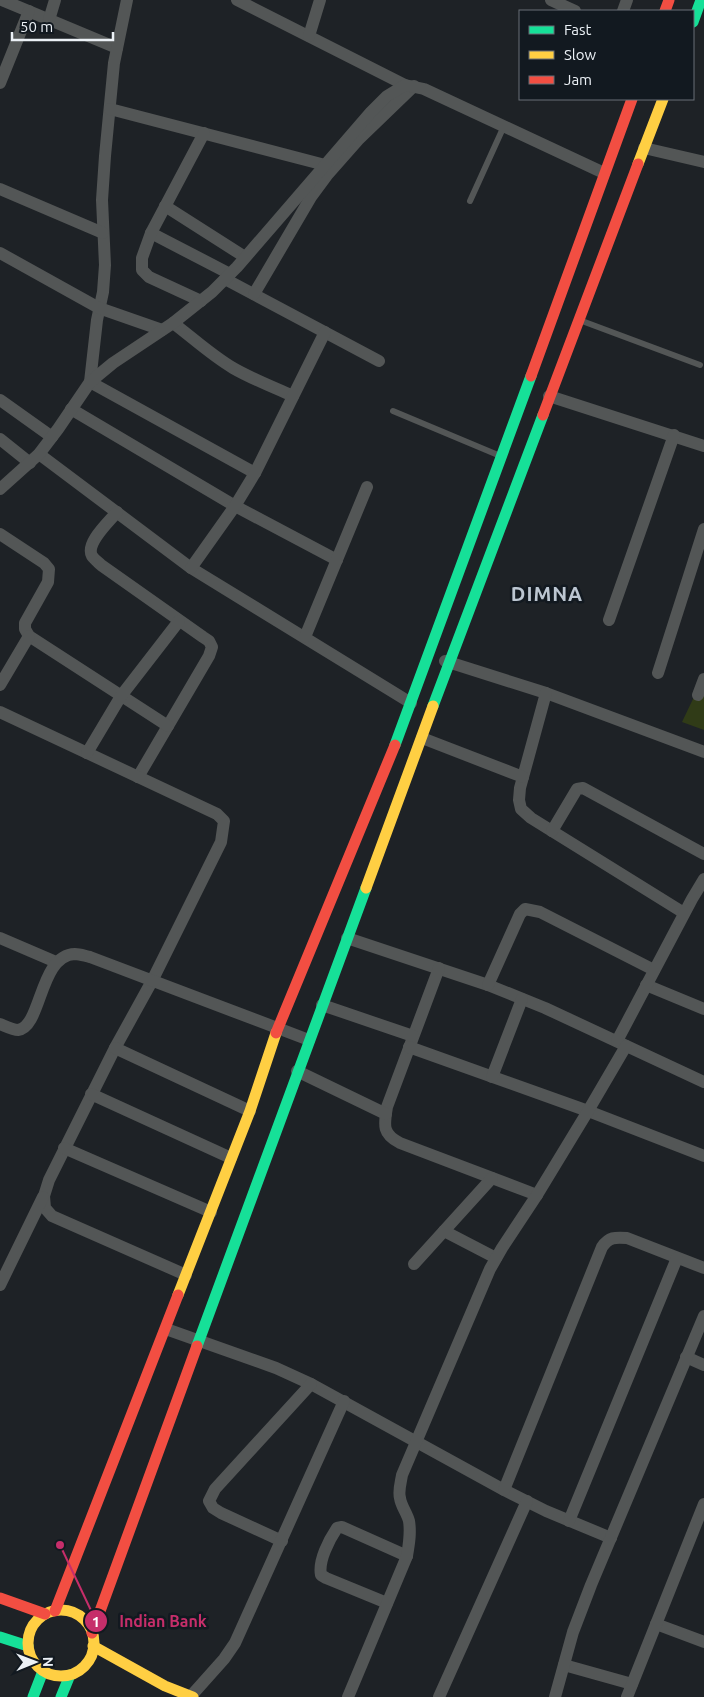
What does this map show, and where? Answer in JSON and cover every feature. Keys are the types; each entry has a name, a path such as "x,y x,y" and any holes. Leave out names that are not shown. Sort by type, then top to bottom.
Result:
{"main road":[{"path":"694,19 701,0"},
{"path":"632,100 429,656 278,1028 250,1111 230,1158 166,1329 50,1613 32,1627 28,1646 30,1656 36,1665 52,1675 70,1675 79,1671 91,1656 93,1646 92,1633 308,1040 422,738 448,663 663,100"},
{"path":"0,1598 50,1613 65,1611 75,1614 82,1618 92,1633"},
{"path":"0,1637 28,1646"},
{"path":"93,1646 165,1686 192,1696"},
{"path":"33,1697 43,1671"},
{"path":"61,1697 70,1675"}],"street":[{"path":"2,0 117,48"},
{"path":"49,20 55,0"},
{"path":"90,382 105,265 102,200 110,108 117,48 127,0"},
{"path":"237,0 262,6 309,36 410,86 424,88 604,173"},
{"path":"309,36 320,0"},
{"path":"551,0 573,10"},
{"path":"0,83 29,11"},
{"path":"0,489 34,458 52,437 90,382 113,363 173,323 201,301 245,257 371,112 387,96 410,86"},
{"path":"254,294 311,197 328,174 410,86"},
{"path":"110,108 325,165"},
{"path":"201,301 149,277 142,270 142,258 151,233 204,133"},
{"path":"644,148 704,162"},
{"path":"0,189 103,233"},
{"path":"165,206 245,257"},
{"path":"151,233 227,276 254,294 379,361"},
{"path":"0,253 99,308 162,330"},
{"path":"173,323 233,368 293,396"},
{"path":"191,568 236,506 325,332"},
{"path":"90,382 255,472"},
{"path":"549,396 704,446"},
{"path":"0,400 52,437"},
{"path":"71,409 236,506 337,560"},
{"path":"609,620 674,435"},
{"path":"0,439 34,458 117,512 191,568 411,703"},
{"path":"305,638 367,487"},
{"path":"117,512 92,542 90,548 92,556 101,565 203,637 212,647 209,656 138,778"},
{"path":"658,673 704,529"},
{"path":"0,534 44,563 49,569 48,582 25,623 25,629 29,636 168,726"},
{"path":"86,753 121,696 179,621"},
{"path":"0,685 29,636"},
{"path":"429,656 546,693 704,752"},
{"path":"698,695 704,679"},
{"path":"546,693 523,776 519,800 521,809 552,831 684,914"},
{"path":"0,712 217,814 224,821 221,842 152,981 114,1048 64,1148 49,1180 44,1196 0,1285"},
{"path":"422,738 523,776"},
{"path":"552,831 572,796 577,790 584,788 704,854"},
{"path":"348,1697 406,1556 410,1540 408,1518 400,1499 402,1475 418,1442 479,1294 496,1258 588,1112 621,1044 646,985 704,879"},
{"path":"488,986 520,914 525,909 540,912 654,970"},
{"path":"0,938 56,962"},
{"path":"346,938 439,968 522,999 704,1082"},
{"path":"0,1024 17,1030 25,1028 56,962 66,956 76,954 90,957 308,1040"},
{"path":"439,968 386,1114 384,1121 386,1131 392,1139 537,1195"},
{"path":"646,985 704,1009"},
{"path":"492,1077 522,999"},
{"path":"322,1005 492,1077 704,1156"},
{"path":"114,1048 250,1111"},
{"path":"297,1070 386,1114"},
{"path":"91,1094 230,1158"},
{"path":"64,1148 211,1212"},
{"path":"414,1264 492,1178"},
{"path":"44,1196 45,1208 52,1216 186,1275"},
{"path":"444,1231 496,1258"},
{"path":"504,1490 602,1247 607,1240 616,1237 627,1238 704,1268"},
{"path":"569,1521 677,1258"},
{"path":"555,1697 573,1632 704,1316"},
{"path":"166,1329 276,1368 311,1384 527,1502 611,1538"},
{"path":"686,1357 704,1364"},
{"path":"282,1540 221,1513 208,1501 215,1489 311,1384"},
{"path":"192,1696 224,1659 235,1643 344,1401"},
{"path":"439,1697 527,1502"},
{"path":"627,1697 704,1504"},
{"path":"387,1603 320,1575 320,1563 336,1528 342,1527 406,1556"},
{"path":"656,1624 704,1642"},
{"path":"564,1665 632,1684"}],"lane":[{"path":"470,201 504,126"},
{"path":"578,320 700,366"},
{"path":"393,411 501,457"}],"green space":[{"path":"704,676 704,730 682,722"}],"traffic: fast":[{"path":"694,19 701,0"},
{"path":"395,745 531,376"},
{"path":"433,706 543,415"},
{"path":"197,1346 366,888"},
{"path":"0,1637 28,1646"},
{"path":"33,1697 43,1671"},
{"path":"61,1697 70,1675"}],"traffic: slow":[{"path":"638,164 663,100"},
{"path":"366,888 433,706"},
{"path":"178,1295 250,1111 276,1033"},
{"path":"61,1610 74,1613 84,1620 91,1630 94,1643 91,1656 84,1666 74,1673 61,1676 48,1673 38,1666 31,1656 28,1643 31,1630 38,1620 48,1613 61,1610"},
{"path":"93,1646 165,1686 193,1697"}],"traffic: jam":[{"path":"665,10 669,0"},
{"path":"531,376 632,100"},
{"path":"543,415 638,164"},
{"path":"276,1033 395,745"},
{"path":"55,1611 178,1295"},
{"path":"92,1633 197,1346"},
{"path":"0,1598 45,1614"}],"place":[{"name":"Indian Bank","path":"60,1545"}],"district":[{"name":"DIMNA","path":"547,593"}]}
